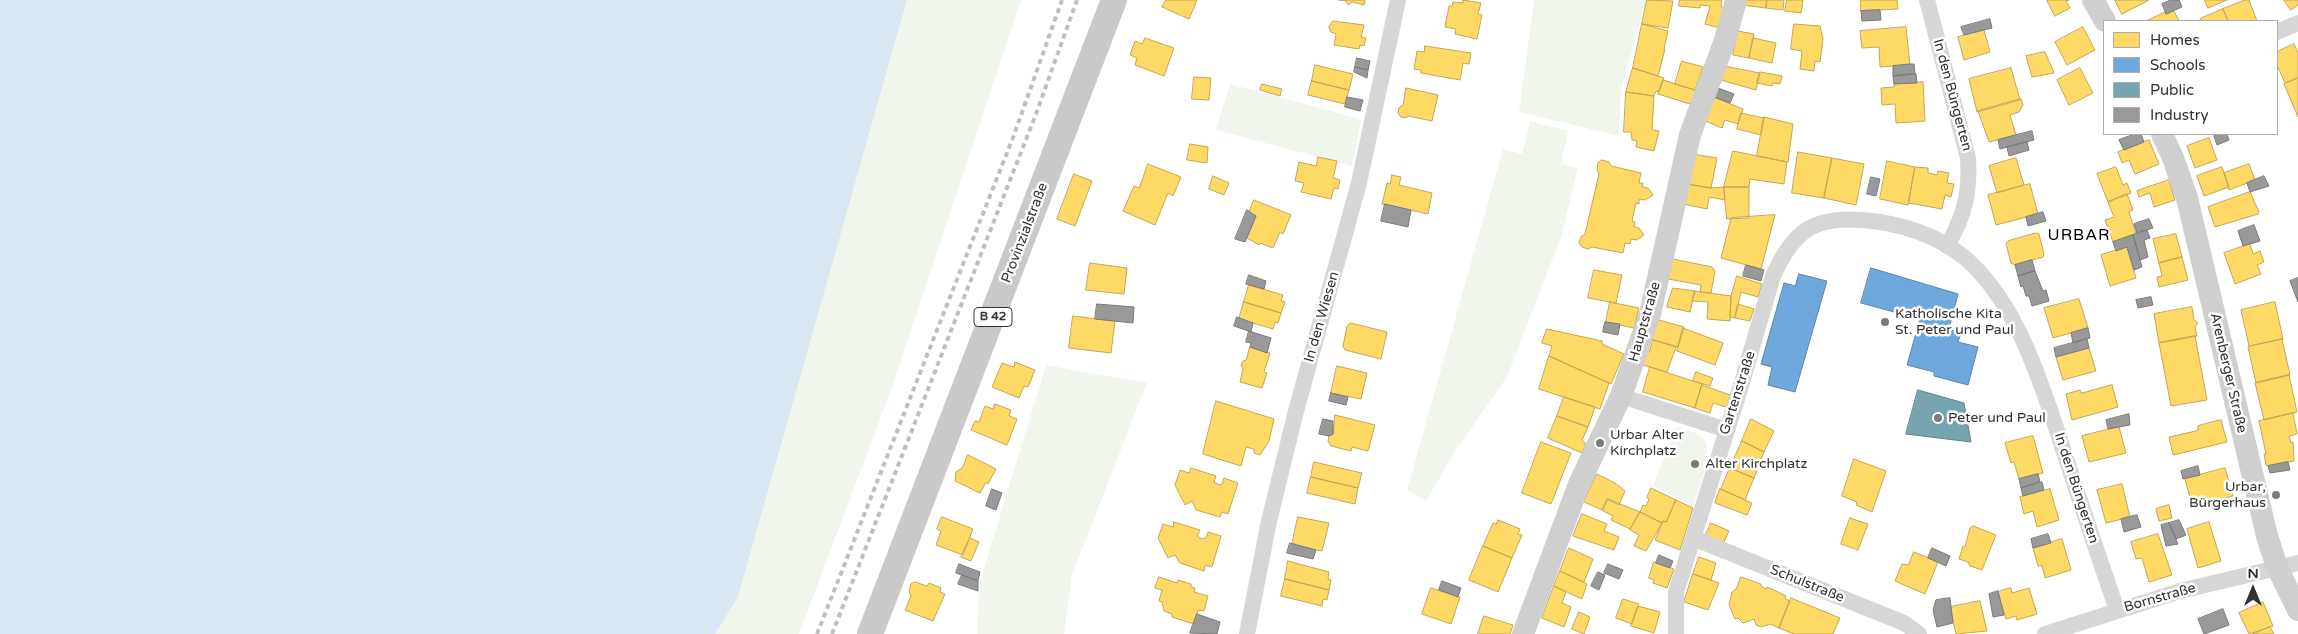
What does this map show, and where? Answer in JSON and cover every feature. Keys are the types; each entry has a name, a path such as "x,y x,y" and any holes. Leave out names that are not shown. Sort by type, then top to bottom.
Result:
{"main road":[{"name":"Provinzialstraße","path":"870,634 1114,0"}],"street":[{"name":"In den Wiesen","path":"1247,634 1269,522 1296,411 1359,183 1398,0"},
{"name":"Hauptstraße","path":"1523,634 1579,484 1621,396 1650,314 1690,135 1725,40 1736,0"},
{"name":"In den Büngerten","path":"1927,0 1968,158 1969,181 1966,203 1961,222 1948,246"},
{"path":"2093,0 2104,20"},
{"path":"2278,32 2298,23"},
{"name":"Arenberger Straße","path":"2162,135 2187,198 2267,536 2288,565 2298,610"},
{"name":"In den Büngerten","path":"1792,243 1814,224 1847,219 1880,222 1904,227 1948,246 1964,258 1981,276 1997,296 2018,330 2053,421 2117,610"},
{"name":"Gartenstraße","path":"1676,634 1676,592 1773,276 1780,260 1792,243"},
{"path":"1621,396 1727,430"},
{"name":"Schulstraße","path":"1693,538 1904,623 1919,634"},
{"name":"Bornstraße","path":"2045,634 2180,591 2288,565"}],"shaded area":[{"path":"0,0 907,0 738,597 715,634 0,634"},
{"path":"907,0 1021,0 890,393 799,634 715,634 738,597"},
{"path":"1534,0 1646,0 1621,91 1619,136 1519,112"},
{"path":"1230,84 1361,119 1352,166 1216,130"},
{"path":"1530,121 1568,131 1561,164 1578,168 1561,237 1507,377 1456,450 1426,501 1407,490 1503,149 1522,154"},
{"path":"1046,365 1147,383 1072,575 1064,634 977,634 980,581"},
{"path":"1676,427 1699,435 1706,443 1706,456 1709,458 1693,506 1653,486"}],"building: Homes":[{"path":"1166,0 1197,0 1189,19 1162,7"},
{"path":"1339,0 1365,0 1364,5 1352,2 1348,5 1346,1"},
{"path":"1463,0 1481,3 1478,14 1482,15 1477,39 1455,34 1456,29 1445,27 1449,6 1452,6 1453,2 1463,3"},
{"path":"1647,0 1673,1 1668,28 1642,24"},
{"path":"1680,0 1722,0 1721,7 1726,8 1720,28 1705,24 1710,6 1700,5 1700,8 1679,6"},
{"path":"1743,0 1767,0 1766,8 1743,5"},
{"path":"1767,0 1784,0 1783,10 1766,8"},
{"path":"1787,0 1803,0 1801,13 1785,11"},
{"path":"1861,0 1897,0 1898,9 1861,11"},
{"path":"2047,0 2069,0 2066,1 2070,8 2055,16"},
{"path":"2115,0 2149,0 2122,14"},
{"path":"2205,0 2227,0 2208,8"},
{"path":"2249,0 2257,20 2228,20 2223,9"},
{"path":"2284,0 2298,0 2298,5 2291,10"},
{"path":"2223,9 2228,20 2200,20"},
{"path":"2174,11 2178,20 2148,20 2165,12 2166,14"},
{"path":"1333,21 1364,25 1361,37 1366,38 1364,46 1360,45 1359,49 1334,45 1336,34 1331,32 1329,27"},
{"path":"1642,24 1668,31 1658,76 1633,68"},
{"path":"1794,24 1820,26 1823,39 1820,62 1815,61 1814,71 1800,69 1802,51 1791,49"},
{"path":"1906,27 1910,65 1880,67 1879,47 1862,48 1860,31"},
{"path":"2083,27 2095,50 2067,65 2055,42"},
{"path":"1984,30 1990,52 1964,60 1958,37"},
{"path":"1738,31 1754,34 1749,58 1733,55"},
{"path":"1145,38 1174,48 1164,76 1135,65 1137,58 1130,55 1135,41 1142,44"},
{"path":"1753,38 1776,43 1772,63 1749,58"},
{"path":"2294,44 2298,53 2298,78 2285,83 2278,67 2278,52"},
{"path":"1425,46 1471,53 1469,64 1463,63 1460,80 1421,73 1421,70 1414,69 1417,51 1424,52"},
{"path":"2045,52 2054,73 2032,77 2026,56"},
{"path":"1682,61 1703,67 1695,90 1675,84"},
{"path":"1315,65 1353,74 1349,90 1312,81"},
{"path":"1724,66 1760,73 1756,90 1721,80"},
{"path":"1633,68 1664,78 1659,92 1656,91 1654,96 1626,92"},
{"path":"2011,68 2020,100 1977,112 1969,79"},
{"path":"2080,68 2093,93 2069,105 2057,80"},
{"path":"1760,72 1782,76 1780,84 1773,83 1772,86 1757,83"},
{"path":"1194,77 1211,78 1209,100 1192,99"},
{"path":"2298,78 2298,117 2284,84"},
{"path":"1663,80 1698,91 1690,104 1658,94"},
{"path":"1312,81 1349,90 1345,104 1308,95"},
{"path":"1923,82 1925,121 1896,123 1895,104 1882,105 1881,88 1894,87 1894,84"},
{"path":"1262,84 1282,89 1280,96 1260,90"},
{"path":"1406,88 1438,95 1432,121 1409,116 1401,117 1398,113 1399,108 1403,105"},
{"path":"1626,92 1654,96 1652,130 1659,131 1654,151 1636,147 1637,141 1632,140 1631,132 1624,132"},
{"path":"1711,96 1743,109 1738,124 1725,120 1722,128 1703,120"},
{"path":"2021,99 2023,105 2019,112 2010,115 2016,135 1989,142 1978,111"},
{"path":"1741,113 1764,118 1761,135 1737,129"},
{"path":"1764,117 1793,124 1788,162 1757,156"},
{"path":"2209,138 2217,160 2195,168 2187,146"},
{"path":"2149,140 2159,164 2135,174 2129,160 2122,163 2118,152"},
{"path":"1190,144 1208,147 1207,163 1187,160"},
{"path":"1733,151 1787,162 1784,184 1750,179 1749,187 1724,187"},
{"path":"1798,152 1832,158 1824,198 1792,193"},
{"path":"1693,154 1717,158 1711,188 1687,184"},
{"path":"1318,157 1337,161 1333,178 1340,180 1338,189 1334,188 1331,199 1301,192 1304,183 1295,181 1299,162 1316,166"},
{"path":"1832,158 1864,164 1856,205 1824,198"},
{"path":"2016,158 2024,185 1997,193 1989,166"},
{"path":"1602,160 1609,162 1611,166 1641,173 1639,183 1643,183 1642,187 1648,188 1653,195 1645,200 1639,199 1639,204 1636,203 1632,221 1635,222 1634,227 1639,228 1644,235 1637,240 1631,239 1630,244 1625,243 1623,253 1592,247 1588,249 1582,247 1579,243 1581,237 1585,234 1599,174 1597,170 1598,163"},
{"path":"1887,161 1915,167 1908,205 1880,199"},
{"path":"1148,164 1181,177 1173,196 1168,193 1155,225 1123,211 1134,186 1139,188"},
{"path":"2249,164 2255,180 2229,190 2224,173"},
{"path":"1915,167 1928,168 1928,173 1937,175 1938,171 1949,173 1947,183 1954,184 1951,197 1945,195 1942,209 1909,203"},
{"path":"2116,167 2123,185 2127,183 2131,193 2108,202 2097,174"},
{"path":"2222,167 2229,187 2204,196 2197,176"},
{"path":"1074,174 1092,181 1075,226 1057,219"},
{"path":"1392,175 1401,177 1399,185 1432,193 1428,214 1382,204 1387,183 1390,184"},
{"path":"1213,176 1229,183 1224,195 1209,189"},
{"path":"2169,180 2175,200 2154,207 2150,193 2139,197 2137,191"},
{"path":"1687,184 1711,188 1724,187 1725,200 1709,197 1707,209 1683,204"},
{"path":"2030,184 2038,214 1996,225 1988,195"},
{"path":"1724,187 1749,187 1749,218 1727,219"},
{"path":"2250,192 2259,212 2258,214 2215,227 2208,207"},
{"path":"2127,194 2133,210 2129,212 2136,234 2113,242 2105,220 2114,217 2108,202"},
{"path":"1254,200 1291,215 1283,234 1280,232 1273,248 1260,243 1259,245 1247,238 1256,216 1249,213"},
{"path":"1775,215 1761,269 1721,258 1731,218"},
{"path":"2036,233 2039,234 2043,257 2015,265 2011,263 2006,244 2008,241"},
{"path":"2176,234 2182,257 2159,263 2153,239"},
{"path":"2250,244 2253,254 2260,251 2264,262 2257,265 2261,274 2235,284 2224,253"},
{"path":"2127,247 2136,278 2110,286 2101,255"},
{"path":"2182,257 2188,280 2159,287 2157,277 2162,276 2159,263"},
{"path":"1673,259 1712,267 1715,271 1711,293 1700,292 1701,285 1668,279"},
{"path":"1090,263 1127,268 1124,294 1086,290"},
{"path":"1594,270 1622,275 1616,303 1588,298"},
{"path":"1737,276 1762,284 1758,297 1741,292 1735,318 1730,317 1731,296"},
{"path":"1249,285 1283,295 1281,301 1285,302 1281,313 1244,302"},
{"path":"1673,288 1695,291 1690,312 1667,307"},
{"path":"1695,291 1731,296 1730,321 1707,319 1708,302 1692,301"},
{"path":"2079,299 2088,328 2053,338 2044,308"},
{"path":"1244,302 1281,313 1278,323 1275,322 1273,329 1239,319"},
{"path":"1610,302 1639,308 1634,328 1606,322"},
{"path":"2275,302 2283,339 2249,346 2241,310"},
{"path":"1738,304 1754,309 1750,321 1735,318"},
{"path":"2192,307 2194,320 2198,323 2195,327 2197,336 2159,343 2154,314"},
{"path":"1073,316 1115,321 1111,353 1069,348"},
{"path":"1659,320 1684,327 1678,347 1651,339"},
{"path":"1351,323 1387,332 1381,359 1345,350 1343,346 1347,326"},
{"path":"1683,328 1723,343 1715,365 1677,351"},
{"path":"1547,329 1602,341 1602,344 1624,354 1611,384 1549,356 1552,346 1542,343"},
{"path":"2195,336 2207,400 2171,406 2159,343"},
{"path":"2282,339 2290,375 2256,383 2248,347"},
{"path":"1653,340 1676,347 1667,372 1643,365 1646,351 1649,352"},
{"path":"1250,347 1270,353 1264,372 1267,373 1262,388 1240,382 1243,369 1241,365 1246,360"},
{"path":"2089,348 2096,371 2063,380 2056,357"},
{"path":"1549,356 1609,383 1600,409 1539,389"},
{"path":"1015,362 1035,370 1028,387 1024,386 1019,398 992,387 1002,363 1014,367"},
{"path":"1337,366 1367,373 1361,399 1331,393"},
{"path":"1650,367 1702,384 1695,408 1643,392"},
{"path":"1696,372 1713,378 1710,386 1693,381"},
{"path":"2289,375 2297,412 2264,420 2255,383"},
{"path":"1702,385 1730,395 1726,407 1713,403 1710,413 1695,408"},
{"path":"2112,385 2118,407 2072,420 2066,394 2080,390 2081,393"},
{"path":"1564,397 1595,407 1588,427 1557,416"},
{"path":"1216,401 1274,419 1269,441 1260,455 1254,453 1254,449 1246,447 1241,466 1203,454"},
{"path":"995,404 1011,410 1009,416 1017,419 1007,445 971,430 975,421 979,422 985,406 993,409"},
{"path":"2293,413 2297,434 2289,436 2291,443 2293,442 2294,461 2268,466 2266,465 2264,454 2266,454 2259,421"},
{"path":"1335,415 1375,425 1368,451 1352,447 1351,451 1331,446 1328,441 1329,436 1333,434"},
{"path":"1557,416 1588,427 1582,440 1586,444 1582,453 1548,438"},
{"path":"1751,419 1774,431 1764,452 1742,441"},
{"path":"2221,420 2227,442 2173,455 2169,437 2196,431 2198,426"},
{"path":"2119,427 2126,453 2089,462 2082,436"},
{"path":"2033,436 2043,473 2019,479 2014,462 2011,463 2005,443"},
{"path":"1742,441 1764,452 1754,478 1730,468"},
{"path":"1541,442 1571,453 1551,504 1522,493"},
{"path":"968,455 996,469 988,484 986,482 980,493 955,481 956,472 962,468"},
{"path":"1854,459 1886,471 1872,512 1856,505 1857,502 1842,496"},
{"path":"1314,462 1362,473 1358,488 1311,477"},
{"path":"1191,468 1216,476 1214,482 1219,485 1222,484 1224,478 1238,483 1228,514 1222,512 1220,517 1196,510 1192,501 1185,505 1175,485 1180,470 1189,473"},
{"path":"1730,468 1754,478 1745,500 1721,489"},
{"path":"2225,468 2233,496 2192,506 2185,479"},
{"path":"1597,474 1615,483 1625,491 1619,505 1607,499 1602,510 1584,502"},
{"path":"1311,477 1358,488 1355,504 1307,493"},
{"path":"2122,484 2130,517 2106,523 2097,490"},
{"path":"1651,488 1676,500 1666,522 1663,521 1662,523 1640,512 1643,505 1646,506"},
{"path":"1720,489 1752,503 1747,515 1715,503"},
{"path":"2050,489 2059,520 2037,527 2033,511 2024,514 2020,497"},
{"path":"1608,499 1640,512 1630,529 1611,520 1613,516 1603,511"},
{"path":"1676,500 1693,508 1680,550 1655,540 1663,521 1666,522"},
{"path":"2169,505 2172,518 2159,521 2156,509"},
{"path":"1640,512 1662,523 1646,551 1634,546 1639,535 1630,530"},
{"path":"1582,514 1607,524 1604,531 1619,537 1614,550 1573,536"},
{"path":"942,517 973,529 963,555 936,545 941,531 937,529"},
{"path":"1298,517 1329,523 1322,551 1292,545"},
{"path":"1850,518 1868,524 1858,550 1841,544"},
{"path":"1498,520 1520,529 1518,534 1522,535 1512,558 1483,546 1493,523 1496,524"},
{"path":"1174,522 1200,530 1197,536 1202,539 1206,538 1208,532 1221,536 1212,567 1205,565 1204,571 1180,563 1175,555 1168,558 1158,538 1163,524 1173,527"},
{"path":"2209,522 2221,561 2198,568 2187,529"},
{"path":"1711,523 1729,531 1723,544 1705,537"},
{"path":"1973,526 1996,535 1982,570 1970,566 1968,562 1959,559 1963,546 1965,547 1970,528"},
{"path":"2158,534 2172,575 2149,582 2142,558 2136,559 2131,542"},
{"path":"970,538 979,542 971,561 961,557"},
{"path":"2062,539 2071,570 2045,578 2042,565 2038,566 2033,548"},
{"path":"1483,546 1512,558 1498,592 1469,580"},
{"path":"1569,548 1593,559 1584,582 1560,571"},
{"path":"1914,552 1938,562 1925,594 1895,581 1902,564 1908,565"},
{"path":"1699,557 1716,563 1711,580 1693,574"},
{"path":"1288,561 1329,572 1328,579 1331,580 1329,590 1285,579"},
{"path":"1654,562 1674,569 1667,588 1653,583 1654,580 1649,578"},
{"path":"1560,571 1587,584 1582,599 1554,586"},
{"path":"1693,574 1719,583 1708,610 1684,602"},
{"path":"1159,577 1177,583 1178,580 1191,584 1191,587 1195,588 1194,592 1208,596 1204,611 1198,610 1194,624 1172,617 1172,614 1164,611 1162,602 1159,601 1162,590 1155,588"},
{"path":"1741,577 1761,584 1766,589 1767,587 1776,591 1786,596 1785,599 1790,601 1779,628 1770,624 1761,627 1756,625 1754,619 1743,623 1738,618 1735,619 1729,604 1732,592 1736,589"},
{"path":"1285,579 1329,590 1327,600 1323,599 1322,606 1281,596"},
{"path":"915,582 927,586 929,583 941,588 940,592 945,594 933,621 905,610 911,596 909,591 911,584"},
{"path":"1554,586 1566,592 1562,603 1571,607 1564,627 1542,618"},
{"path":"1431,588 1460,597 1451,624 1422,614"},
{"path":"2011,588 2012,593 2029,588 2037,614 2017,620 2016,616 2006,619 1998,592"},
{"path":"1791,598 1840,618 1833,634 1794,634 1779,628"},
{"path":"1623,599 1639,604 1632,624 1616,618"},
{"path":"1980,601 1987,631 1956,634 1950,607"},
{"path":"2263,602 2273,626 2249,634 2239,613"},
{"path":"1638,606 1660,612 1654,633 1631,626"},
{"path":"1579,612 1590,617 1584,634 1572,629"},
{"path":"1484,616 1513,625 1510,634 1478,634"},
{"path":"2270,627 2274,634 2253,634"}],"building: Schools":[{"path":"1871,268 1958,294 1949,329 1961,333 1958,342 1978,347 1968,385 1934,376 1934,372 1907,365 1920,319 1861,303"},
{"path":"1799,274 1827,281 1795,392 1768,385 1772,367 1761,364 1784,283 1795,286"}],"building: Public":[{"name":"Peter und Paul","path":"1918,390 1964,403 1971,442 1906,434"}],"building: Industry":[{"path":"2171,0 2179,0 2182,7 2166,14 2162,4"},
{"path":"1880,10 1881,20 1862,21 1861,11"},
{"path":"1990,19 1992,28 1964,35 1961,27"},
{"path":"1357,58 1370,61 1368,70 1355,67"},
{"path":"1914,64 1915,74 1893,76 1893,66"},
{"path":"1355,67 1368,70 1367,78 1354,72"},
{"path":"1916,74 1917,83 1894,84 1893,76"},
{"path":"1718,88 1734,94 1730,103 1714,97"},
{"path":"1347,97 1363,100 1360,111 1345,107"},
{"path":"2032,131 2034,140 2000,149 1998,140"},
{"path":"2132,135 2141,135 2144,142 2124,150 2119,140"},
{"path":"2227,135 2229,140 2217,145 2214,136"},
{"path":"2027,142 2029,150 2009,156 2007,147"},
{"path":"2264,176 2269,186 2250,192 2247,183"},
{"path":"1871,177 1880,179 1876,196 1867,194"},
{"path":"1385,204 1411,210 1408,227 1381,221"},
{"path":"1247,210 1256,216 1245,242 1235,239"},
{"path":"2043,212 2046,221 2028,226 2026,217"},
{"path":"2149,219 2153,228 2137,233 2134,224"},
{"path":"2254,225 2260,241 2243,246 2238,231"},
{"path":"2147,230 2150,238 2144,240 2148,257 2140,260 2133,235"},
{"path":"2133,235 2142,267 2134,270 2127,247 2116,251 2113,242"},
{"path":"2032,260 2035,271 2018,276 2015,265"},
{"path":"1746,265 1764,270 1761,281 1743,276"},
{"path":"2035,271 2043,291 2046,290 2049,301 2032,306 2029,296 2026,296 2023,286 2021,287 2018,276"},
{"path":"1249,275 1266,281 1264,289 1246,284"},
{"path":"2298,278 2298,302 2290,281"},
{"path":"2151,297 2153,305 2138,308 2136,300"},
{"path":"1097,304 1134,307 1133,323 1095,319"},
{"path":"1237,317 1253,323 1251,332 1234,326"},
{"path":"1605,322 1620,324 1618,335 1603,332"},
{"path":"2088,328 2090,338 2073,343 2071,333"},
{"path":"1249,331 1271,338 1267,353 1250,347 1251,343 1246,342"},
{"path":"2087,339 2089,348 2056,357 2054,348"},
{"path":"1331,393 1348,397 1346,405 1329,401"},
{"path":"2129,414 2130,425 2108,429 2106,420"},
{"path":"1323,419 1333,421 1333,434 1329,436 1319,434"},
{"path":"2288,462 2290,470 2270,473 2268,466"},
{"path":"2198,466 2200,475 2183,479 2181,471"},
{"path":"2038,474 2040,482 2021,488 2019,479"},
{"path":"2042,482 2044,490 2023,496 2021,488"},
{"path":"992,489 1002,493 996,510 986,506"},
{"path":"2137,515 2141,527 2124,532 2121,519"},
{"path":"2179,520 2186,535 2176,539 2169,523"},
{"path":"2169,523 2178,544 2166,546 2161,525"},
{"path":"2048,534 2051,543 2033,548 2031,539"},
{"path":"1290,543 1316,550 1313,559 1287,553"},
{"path":"1932,548 1950,556 1946,566 1928,558"},
{"path":"1659,555 1673,561 1670,568 1656,563"},
{"path":"959,564 980,572 978,581 956,573"},
{"path":"1608,564 1623,570 1619,579 1604,573"},
{"path":"1598,572 1605,575 1599,590 1591,586"},
{"path":"962,575 978,581 978,591 958,584"},
{"path":"1442,581 1461,588 1458,597 1439,590"},
{"path":"1998,591 2004,615 1993,617 1989,594"},
{"path":"1950,598 1953,623 1937,627 1933,610 1936,600"},
{"path":"2223,609 2229,625 2204,634 2198,619"},
{"path":"1197,614 1220,622 1217,634 1190,633"}],"railway":[{"path":"817,634 1014,135 1062,0"},
{"path":"832,634 1036,114 1077,0"}],"place":[{"name":"Katholische Kita St. Peter und Paul","path":"1885,322"},
{"name":"Peter und Paul","path":"1938,418"},
{"name":"Urbar Alter Kirchplatz","path":"1600,443"},
{"name":"Alter Kirchplatz","path":"1695,464"},
{"name":"Urbar, Bürgerhaus","path":"2276,495"}],"district":[{"name":"URBAR","path":"2079,236"}]}
